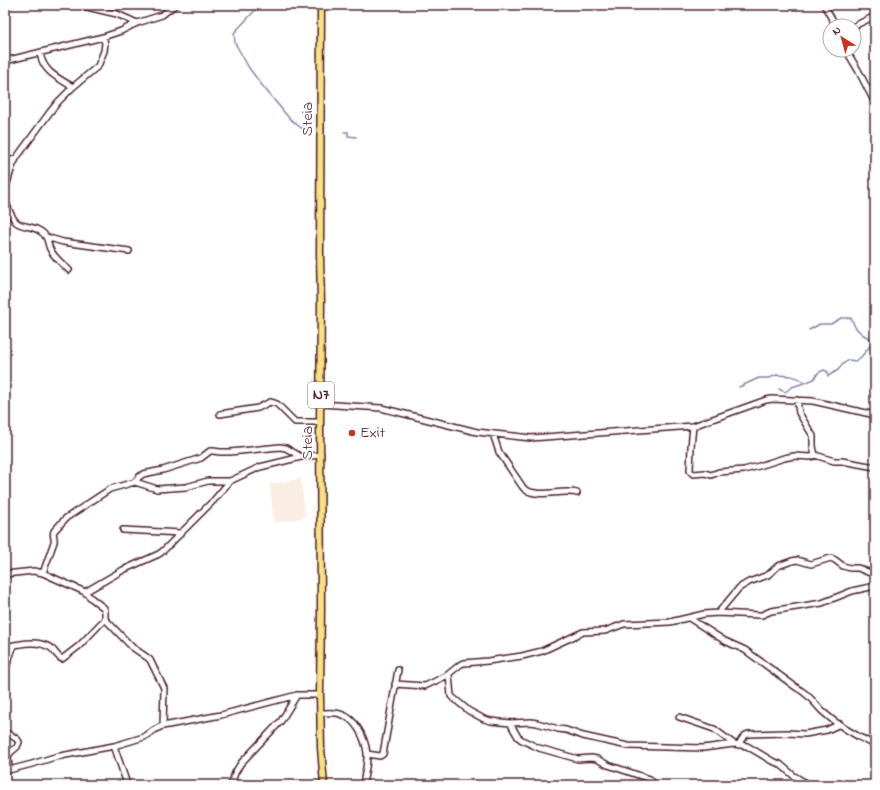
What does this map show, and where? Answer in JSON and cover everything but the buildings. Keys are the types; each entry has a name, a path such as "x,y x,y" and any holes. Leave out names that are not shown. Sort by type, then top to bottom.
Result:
{"main road":[{"name":"Steia","path":"321,5 320,696 321,748 324,785"}],"street":[{"path":"78,5 117,14 137,24"},
{"path":"5,61 103,37 162,15 175,5"},
{"path":"832,18 826,5 833,5"},
{"path":"862,22 875,16"},
{"path":"5,190 12,167 17,157 50,112 73,87 98,66 104,51 103,37"},
{"path":"40,53 41,59 46,68 73,87"},
{"path":"851,58 875,103"},
{"path":"5,164 17,157"},
{"path":"5,199 16,222 37,229 46,236 63,242 129,251"},
{"path":"46,236 50,248 54,254 69,270"},
{"path":"321,404 381,408 477,432 538,438 693,426 772,399 814,400 875,415"},
{"path":"797,400 799,413 813,436 815,455"},
{"path":"220,414 258,408 274,402 295,422 320,422"},
{"path":"693,426 690,471 693,474 698,473 711,475 719,472 744,470 794,456 811,457 815,455 834,461 842,461 875,468"},
{"path":"493,434 499,452 526,490 534,493 576,493"},
{"path":"135,482 144,474 163,470 201,458 213,451 230,452 280,447 286,448 300,457"},
{"path":"85,592 123,570 160,554 214,500 230,481 260,467 300,457 321,455"},
{"path":"43,573 55,540 53,533 54,531 66,518 110,489 135,482 157,489 186,487 208,481 230,481"},
{"path":"123,530 181,534"},
{"path":"718,613 739,588 749,582 768,575 778,566 792,561 797,560 810,564 831,558 843,566 858,568 875,574"},
{"path":"5,574 31,571 43,573 85,592 104,608 105,612 105,619 79,646 62,659 58,658 50,648 40,644 30,643 5,647"},
{"path":"395,684 425,686 449,675 460,664 522,656 542,651 586,631 602,632 624,624 670,622 704,614 718,613 762,615 771,611 822,603 852,591 875,586"},
{"path":"689,618 745,650 797,688 805,692 822,711 861,739 875,745"},
{"path":"105,619 132,647 150,660 164,688 163,726"},
{"path":"5,670 14,645"},
{"path":"367,754 380,756 383,754 398,670"},
{"path":"449,675 451,696 469,711 484,719 510,723 537,722 558,730 566,730 583,736 632,746 703,748 736,745 750,748 780,764 794,776 809,785"},
{"path":"5,732 19,742 17,747 8,756 7,770 55,758 114,746 144,737 156,728 163,726 221,715 298,695 320,696"},
{"path":"231,785 241,763 281,721 298,695"},
{"path":"321,713 338,713 346,716 357,726 363,738 367,754 363,785"},
{"path":"679,717 717,731 736,745"},
{"path":"510,723 518,737 528,744 578,760 597,758 608,765 650,779 654,785"},
{"path":"736,745 745,735 748,734 805,734 827,730 840,724"},
{"path":"114,746 126,781 129,785"}],"shaded area":[{"path":"301,479 305,517 274,523 270,484"}],"waterway":[{"path":"260,5 234,33 235,43 249,68 289,118 301,128 310,128"},
{"path":"344,132 348,132 348,136 356,137"},
{"path":"809,330 820,324 831,324 841,318 851,318 855,327 862,334 874,341"},
{"path":"739,387 759,378 769,378 777,375 791,376 800,379 805,383 814,379 818,373 824,370 828,372 828,376 838,370 848,360 856,361 875,340"},
{"path":"779,389 785,392 792,387 804,383"}],"place":[{"name":"Exit","path":"352,433"}]}
